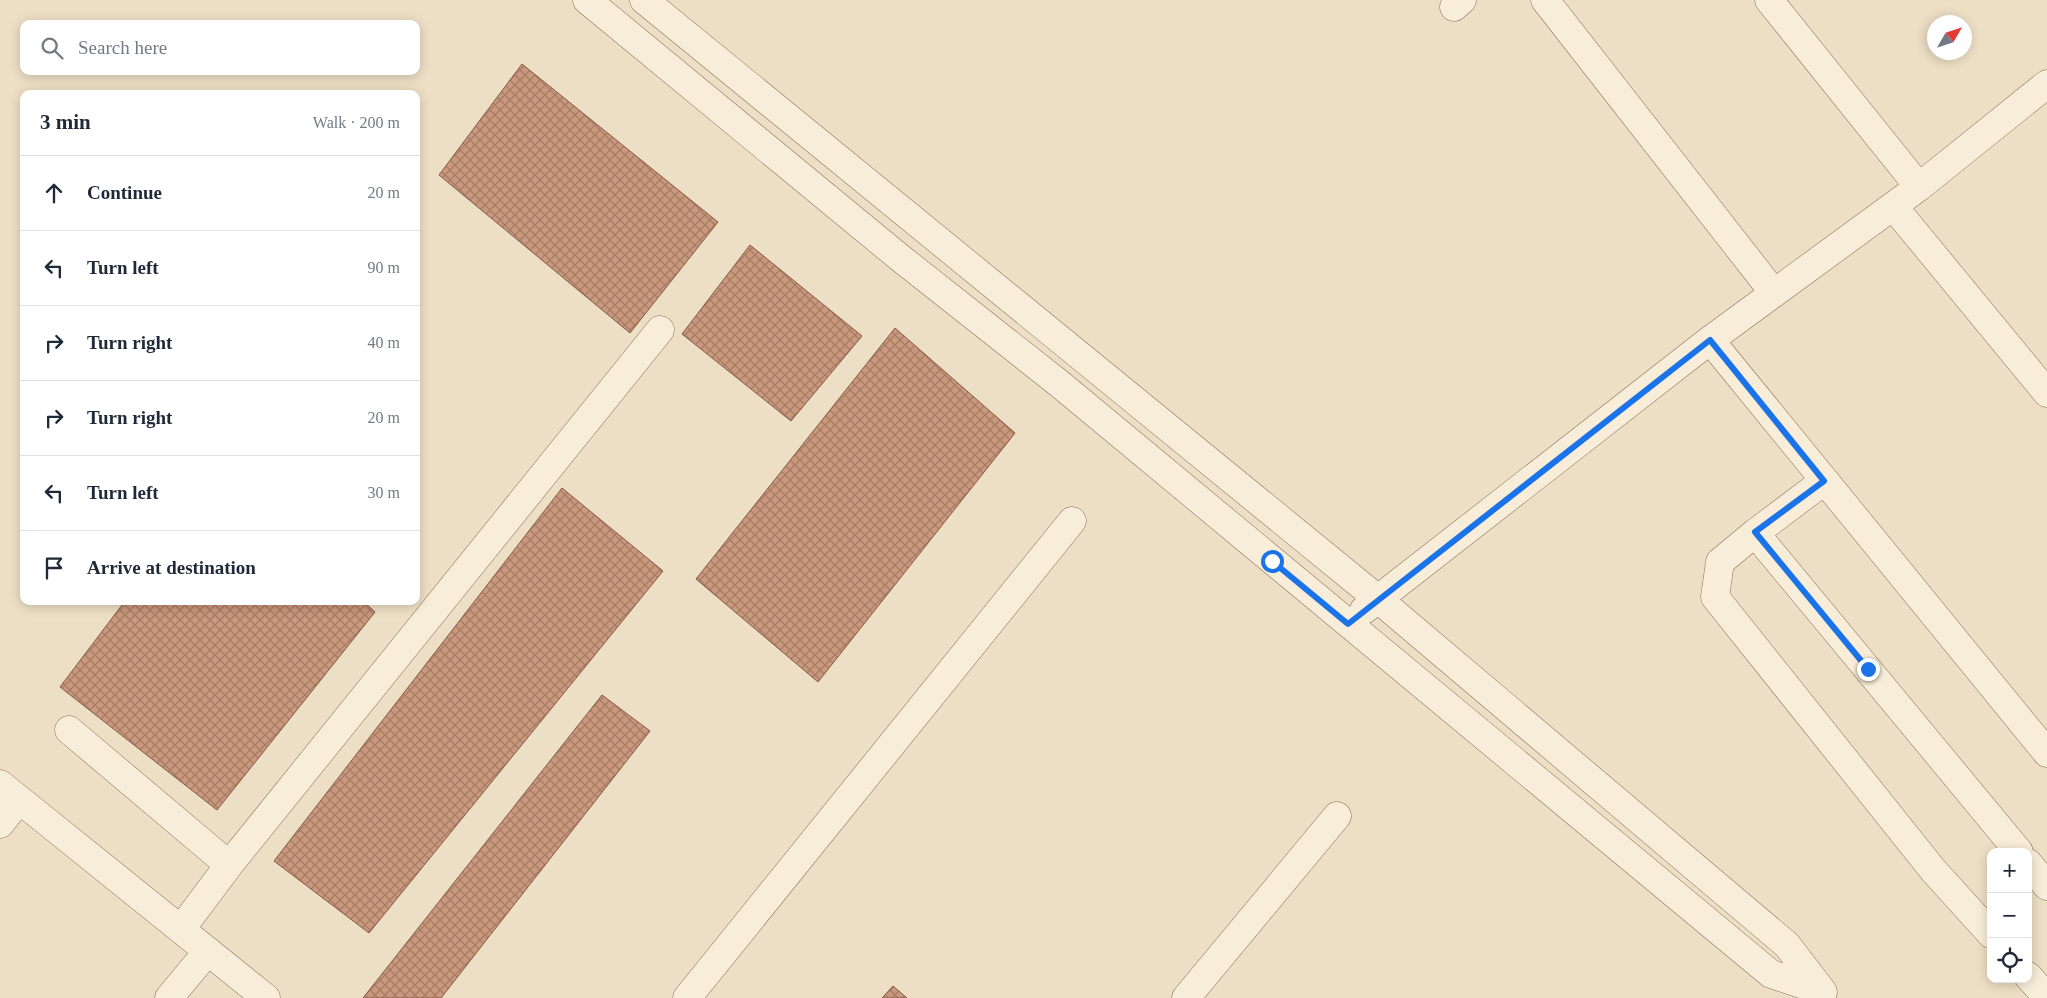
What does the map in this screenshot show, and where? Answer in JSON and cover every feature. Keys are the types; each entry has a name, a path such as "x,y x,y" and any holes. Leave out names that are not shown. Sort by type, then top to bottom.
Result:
{"street":[{"path":"587,0 899,257 1061,385 1771,974 1820,995"},
{"path":"644,0 1378,599 1786,944 1820,995"},
{"path":"1545,0 1774,293"},
{"path":"1769,0 1918,188"},
{"path":"1348,624 1710,340 1918,188 2047,84"},
{"path":"1893,206 2047,393"},
{"path":"181,929 228,865 660,330"},
{"path":"1710,340 2047,753"},
{"path":"1061,385 1084,358"},
{"path":"1824,481 1755,532 1720,562 1715,597 1933,870 1987,930"},
{"path":"687,998 1072,521"},
{"path":"1755,532 2016,848"},
{"path":"69,730 228,865"},
{"path":"0,824 10,792 266,998"},
{"path":"1186,998 1337,816"},
{"path":"2032,868 2047,886"},
{"path":"169,998 208,951"},
{"path":"2032,980 2047,997"}],"building":[{"path":"522,64 718,222 630,333 439,175"},
{"path":"750,245 862,336 791,421 682,334"},
{"path":"895,328 1015,433 818,682 696,579"},
{"path":"562,488 663,571 369,933 274,861"},
{"path":"122,605 367,605 375,612 217,810 60,687"},
{"path":"602,695 650,731 441,998 363,998"},
{"path":"893,986 907,998 882,998"}],"route":[{"path":"1272,561 1348,624 1710,340 1824,481 1755,532 1868,669"}]}
